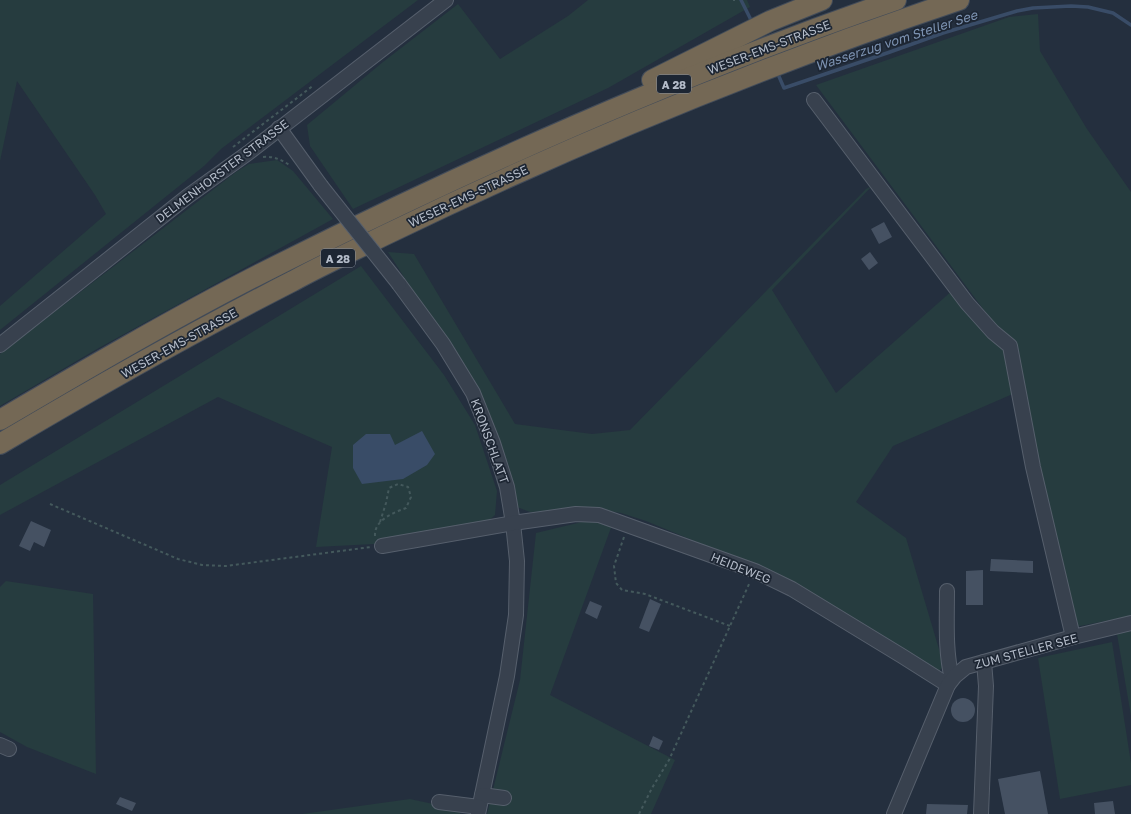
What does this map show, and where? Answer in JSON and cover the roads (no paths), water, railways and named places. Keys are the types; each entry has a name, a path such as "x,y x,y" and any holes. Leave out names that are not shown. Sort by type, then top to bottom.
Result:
{"highway":[{"path":"591,118 599,106 751,30 822,0"},
{"name":"WESER-EMS-STRASSE","path":"0,420 150,334 259,275 397,207 591,118 779,42 896,0"},
{"name":"WESER-EMS-STRASSE","path":"0,444 167,348 294,280 408,224 522,171 610,132 764,70 901,19 959,0"}],"street":[{"name":"DELMENHORSTER STRASSE","path":"0,345 188,196 244,147 279,128 446,0"},
{"path":"814,100 967,303 993,332 1010,346 1033,467 1073,638"},
{"name":"KRONSCHLATT","path":"279,128 321,186 399,284 443,344 472,393 493,443 507,487 517,561 516,615 507,676 480,805"},
{"name":"HEIDEWEG","path":"382,546 513,523 576,514 599,516 628,525 754,571 792,589 902,656 950,682"},
{"path":"947,591 950,682"},
{"name":"ZUM STELLER SEE","path":"894,814 950,682 966,667 1131,623"},
{"path":"982,814 986,686 984,662"},
{"path":"439,802 480,805 504,798"}],"water":[{"path":"422,431 435,454 427,465 403,479 362,484 353,468 353,445 366,434 390,434 395,445"}],"waterway":[{"path":"741,0 753,24"},
{"name":"Wasserzug vom Steller See","path":"777,72 784,88 943,33 1017,11 1033,8 1071,6 1088,7 1113,13 1131,25"}]}
